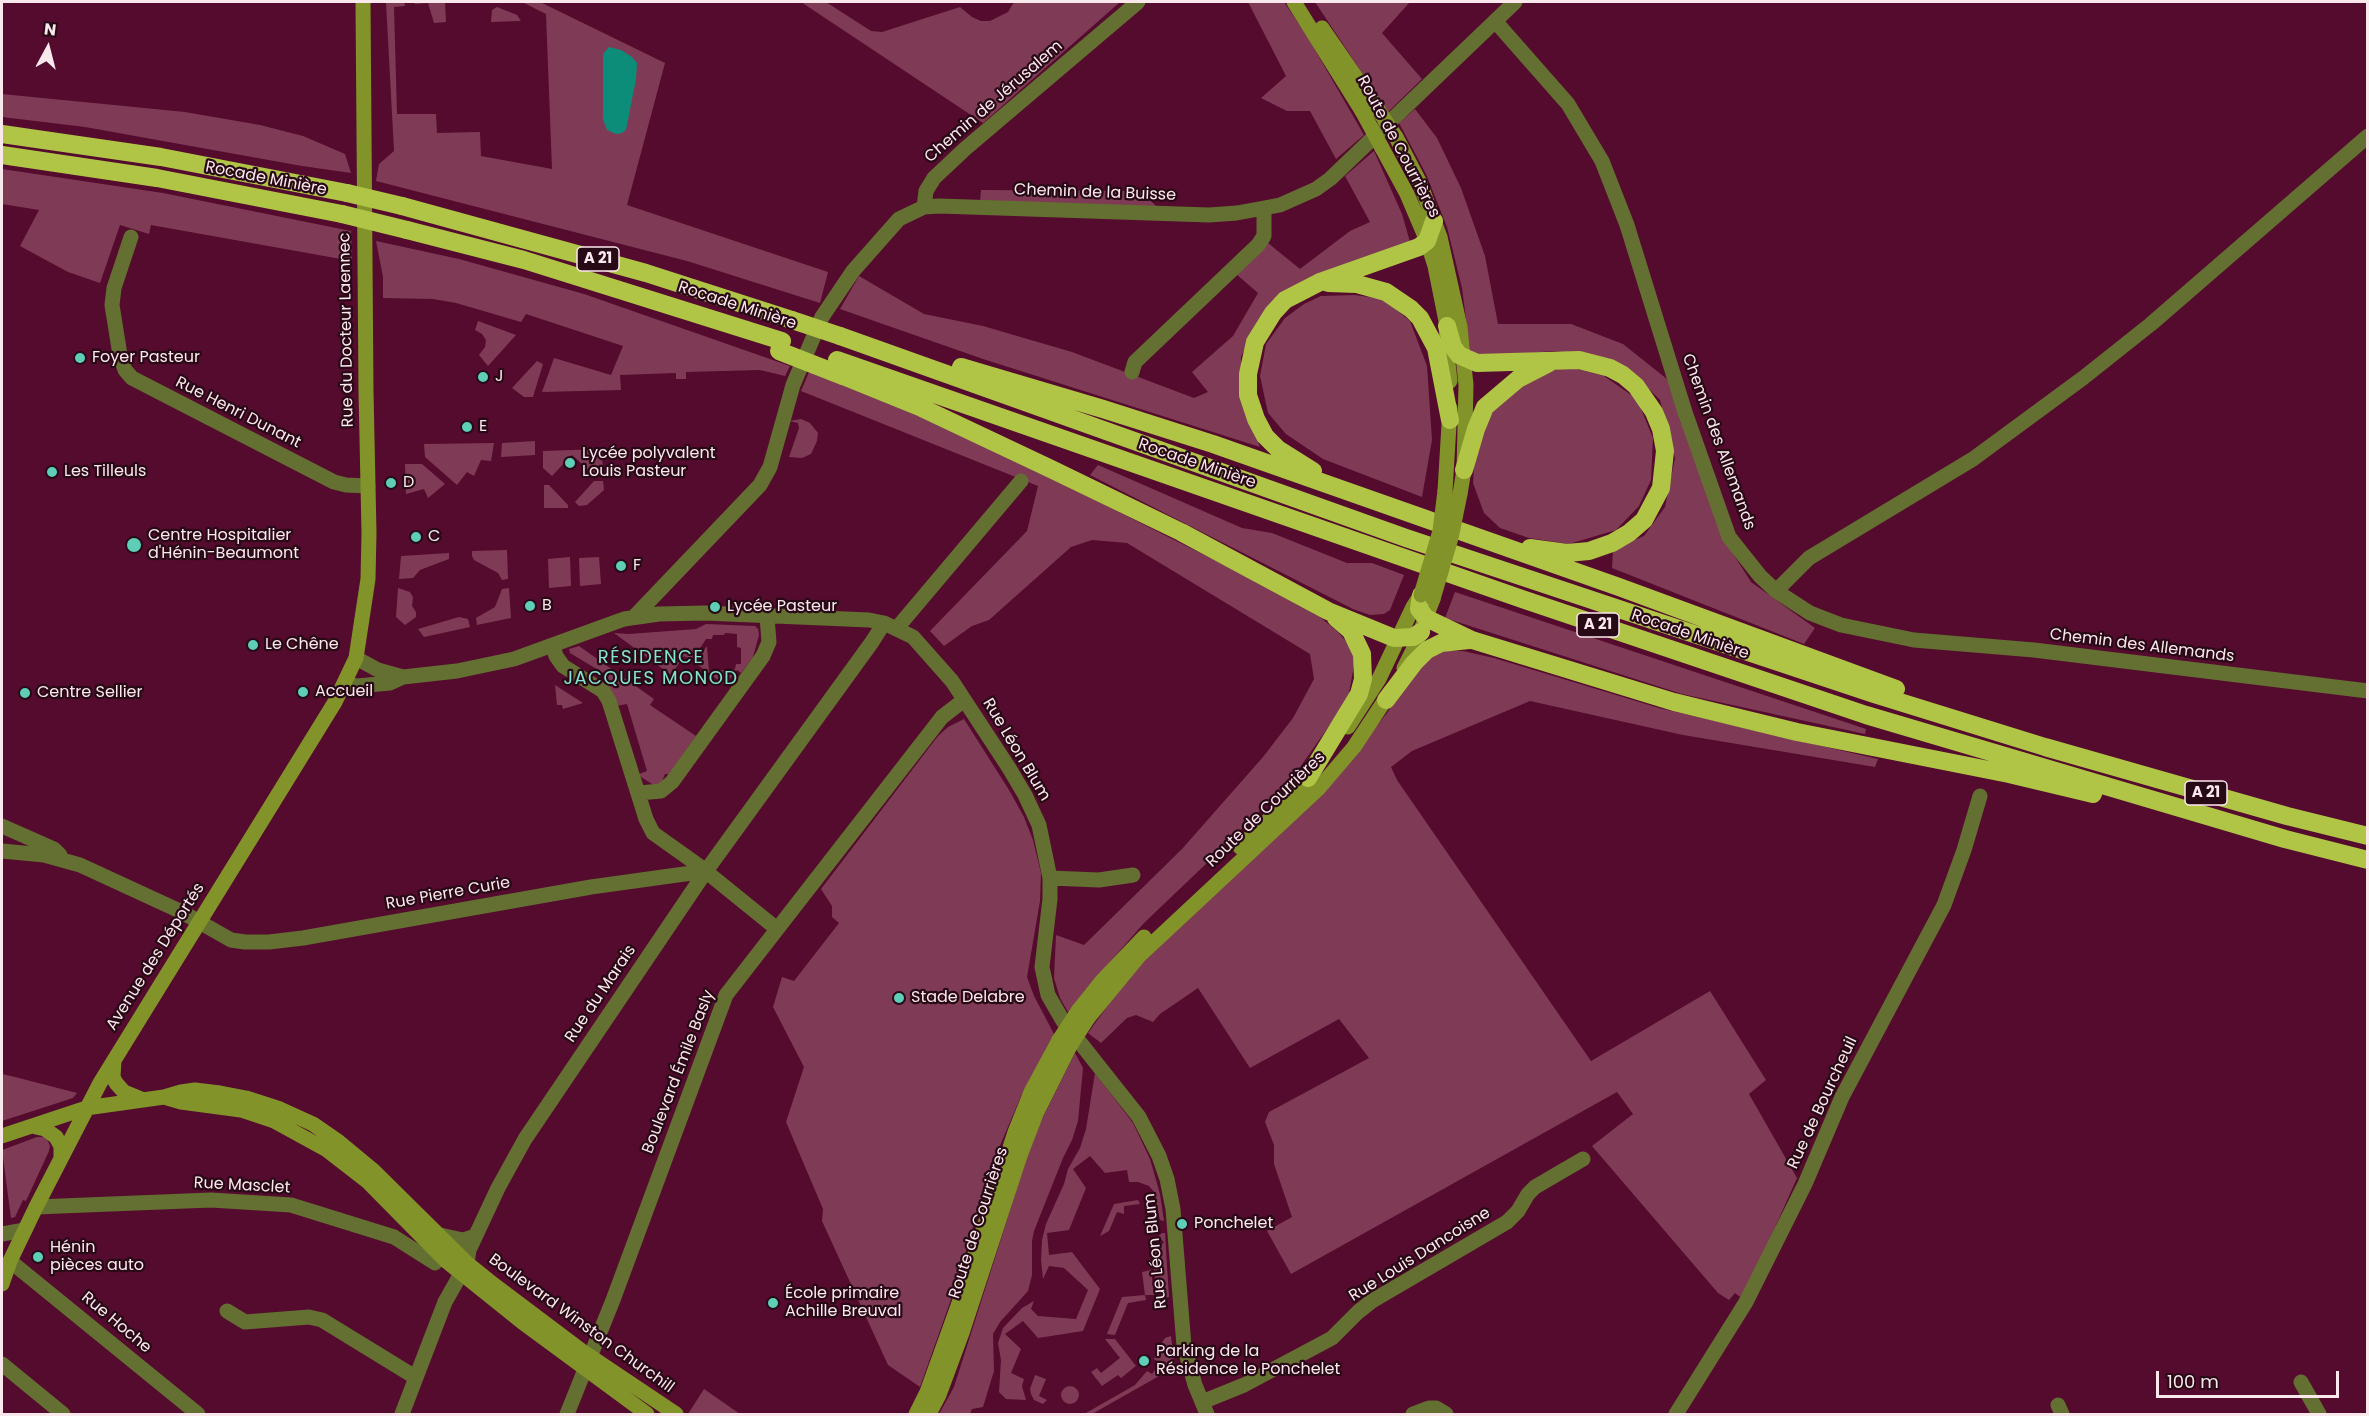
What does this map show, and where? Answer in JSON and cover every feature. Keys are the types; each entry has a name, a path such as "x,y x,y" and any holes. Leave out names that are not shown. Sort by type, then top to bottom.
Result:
{"highway":[{"name":"Rocade Minière","path":"2,134 161,157 346,193 402,206 635,270 840,336 1406,538 1863,691 2045,747 2287,816 2367,836"},
{"name":"Rocade Minière","path":"2,155 157,178 342,214 524,260 661,302 840,368 1855,711 2285,839 2367,860"},
{"path":"1345,491 1296,462 1265,436 1256,419 1248,395 1250,358 1255,342 1263,327 1285,300 1320,282 1419,247 1427,241 1434,221"},
{"path":"1320,282 1357,284 1386,292 1416,314 1429,332 1436,348 1450,420"},
{"path":"1447,326 1453,347 1464,358 1492,364 1559,359 1593,362 1623,375 1636,386 1654,412 1661,429 1665,451 1661,488 1644,520 1629,533 1612,543 1589,551 1567,553 1484,540"},
{"path":"840,336 934,359 1103,409 1345,491 1891,687 2021,731 2045,747"},
{"path":"1464,470 1485,406 1518,379 1559,359"},
{"path":"840,368 1181,532 1328,611 1382,634 1399,638 1413,637 1423,625"},
{"path":"1423,625 1419,609 1427,597"},
{"path":"1308,778 1359,694 1363,679 1362,654 1351,631 1328,611"},
{"path":"1423,625 1674,702 1797,732 2009,774 2285,839"},
{"path":"1386,700 1414,663 1427,650 1441,643 1472,640"}],"main road":[{"name":"Rue du Docteur Laennec","path":"356,658 368,579 363,2"},
{"name":"Route de Courrières","path":"1294,2 1368,106 1396,137 1420,183 1434,221 1454,292 1466,386 1464,470 1453,493"},
{"name":"Route de Courrières","path":"916,1414 927,1392 959,1303 1030,1092 1119,961 1280,809 1308,778 1366,701 1413,607 1427,597 1451,538 1453,493 1447,326 1427,241 1407,194 1383,148 1368,106 1305,2"},
{"name":"Route de Courrières","path":"1083,1015 1139,956 1319,788 1354,747 1386,700 1423,625"},
{"name":"Avenue des Déportés","path":"2,1284 10,1261 61,1156 114,1058 200,922 345,683 356,658"},
{"name":"Route de Courrières","path":"929,1414 939,1395 962,1333 1025,1143 1064,1043"},
{"path":"114,1058 113,1077 116,1083 124,1092 141,1099"},
{"name":"Boulevard Winston Churchill","path":"2,1136 86,1108 164,1097 195,1090 229,1094 261,1102 313,1124 339,1142 440,1235 464,1268"},
{"name":"Boulevard Winston Churchill","path":"164,1097 180,1102 241,1110 274,1121 302,1134 367,1181 442,1258 464,1268 587,1363 676,1414"},
{"path":"32,1126 45,1129 56,1137 61,1146 61,1156"},
{"name":"Boulevard Winston Churchill","path":"587,1363 611,1389 647,1414"}],"street":[{"name":"Chemin de Jérusalem","path":"924,207 926,191 934,178 966,148 1138,2"},
{"name":"Chemin de la Buisse","path":"924,207 1209,215 1264,209 1297,198 1330,179 1515,2"},
{"name":"Chemin des Allemands","path":"1495,21 1568,104 1602,161 1627,225 1685,412 1729,537 1760,576 1776,591 1810,613 1841,625 1914,639 2034,650 2367,691"},
{"path":"1776,591 1809,558 1973,459 2083,378 2151,324 2367,136"},
{"path":"634,617 760,485 770,467 793,385 828,307 853,271 884,234 899,219 924,207"},
{"path":"1132,372 1135,362 1258,245 1264,236 1264,209"},
{"name":"Rue Henri Dunant","path":"131,237 114,288 112,305 120,355 125,369 132,378 334,482 368,486"},
{"path":"356,658 378,670 404,677 421,676 484,666 553,646 605,625 634,617 691,613 890,625 1021,481"},
{"path":"639,794 667,788 763,656 769,642 767,617"},
{"name":"Rue Léon Blum","path":"890,625 913,637 926,649 964,700 1025,795 1039,825 1050,878 1050,899 1042,967 1048,995 1063,1021 1139,1117 1159,1156 1167,1179 1173,1209 1184,1346 1204,1408"},
{"name":"Rue du Marais","path":"402,1414 445,1302 464,1268 475,1236 525,1139 706,871 872,642 890,625"},
{"path":"553,646 563,666 606,695 648,825 653,833 706,871 777,929"},
{"path":"345,683 357,686 390,683 404,677"},
{"name":"Boulevard Émile Basly","path":"567,1414 726,995 942,717 964,700"},
{"name":"Rue de Bourcheuil","path":"1676,1414 1746,1302 1805,1184 1842,1097 1944,905 1980,796"},
{"path":"2,826 54,849 64,860"},
{"path":"2,830 6,838 4,851 64,860"},
{"name":"Rue Pierre Curie","path":"64,860 90,869 200,922 231,940 269,942 339,932 591,887 706,871"},
{"path":"1050,878 1099,880 1133,875"},
{"name":"Rue Louis Dancoisne","path":"1204,1408 1332,1338 1372,1301 1507,1222 1535,1187 1583,1159"},
{"name":"Rue Masclet","path":"36,1207 211,1200 291,1205 394,1237 435,1263"},
{"path":"2,1234 25,1230"},
{"path":"440,1235 463,1240 475,1236"},
{"name":"Rue Hoche","path":"10,1261 198,1414"},
{"path":"227,1311 245,1322 309,1317 322,1320 416,1377"},
{"path":"2,1364 63,1414"},
{"path":"2301,1382 2319,1414"},
{"path":"574,1396 582,1388 592,1385 611,1389"},
{"path":"1413,1414 1436,1408 1446,1414"}],"shaded area":[{"path":"386,2 404,2 405,6 394,7 397,114 436,114 437,133 480,132 481,156 552,169 546,14 522,2 540,2 665,63 627,205 828,272 820,303 687,261 376,181 379,164 394,151"},
{"path":"414,2 445,2 446,22 434,23 428,3 415,4"},
{"path":"801,2 826,2 871,31 882,32 960,7 972,17 981,21 990,21 1008,12 1014,2 1120,2 983,123"},
{"path":"1248,2 1284,2 1307,36 1364,135 1336,159 1310,111 1287,111 1261,98 1286,76"},
{"path":"1315,2 1410,2 1382,33 1422,79 1388,112"},
{"path":"497,7 517,15 521,21 491,22 492,10"},
{"path":"609,47 621,50 637,63 626,130 616,134 607,130 603,119 603,54"},
{"path":"2,94 185,112 260,125 303,136 345,154 351,173 85,127 2,117"},
{"path":"1415,109 1437,138 1461,188 1485,256 1498,324 1571,324 1623,344 1672,383 1725,541 1751,582 1815,628 1804,644 1612,568 1613,549 1644,536 1665,507 1675,458 1660,400 1630,370 1594,355 1553,351 1481,357 1470,350 1462,288 1447,227 1426,174 1399,123"},
{"path":"1374,151 1402,214 1410,242 1271,306 1257,322 1241,357 1241,378 1252,425 1260,447 983,359 840,309 859,276 924,314 983,326 1072,352 1194,398 1208,392 1192,372 1233,336 1258,293 1236,274 1268,243 1300,269 1350,231 1370,222 1345,176"},
{"path":"2,169 163,193 351,231 352,261 151,225 149,234 120,225 100,283 68,272 20,246 39,210 2,204"},
{"path":"981,190 1141,191 1157,207 980,202"},
{"path":"376,241 459,259 584,294 790,366 785,376 760,370 686,372 686,379 676,379 676,373 620,375 621,390 542,392 554,358 611,375 623,346 526,314 521,322 456,303 433,299 383,298 383,277"},
{"path":"1355,295 1383,299 1410,321 1427,366 1432,440 1422,497 1323,459 1286,434 1268,413 1260,376 1266,344 1285,318 1304,304 1321,296"},
{"path":"478,321 516,335 488,366 479,355 485,347 486,340 475,330"},
{"path":"537,361 543,364 533,397 524,397 512,388"},
{"path":"1557,369 1577,369 1604,376 1637,399 1653,438 1651,480 1639,506 1616,530 1569,544 1529,538 1500,528 1484,513 1473,483 1475,454 1484,424 1499,403 1526,380"},
{"path":"809,372 921,416 1234,570 1320,617 1351,647 1355,660 1349,693 1334,719 1298,770 1279,792 1144,923 1096,978 1069,1014 1060,998 1054,978 1056,935 1084,945 1182,849 1263,757 1293,718 1314,679 1310,654 1127,543 1092,540 1071,547 989,620 972,626 944,646 930,631 1027,531 1038,486 801,391"},
{"path":"801,419 810,423 818,433 817,441 811,454 802,458 789,457 799,428 798,423 789,421"},
{"path":"535,441 535,455 501,457 502,443"},
{"path":"494,443 491,461 481,460 474,476 467,472 457,485 425,457 424,444"},
{"path":"602,449 603,475 594,475 572,455 552,476 543,468 543,451"},
{"path":"405,464 422,464 445,484 428,498 424,489 406,494"},
{"path":"1098,465 1242,528 1272,533 1347,563 1372,563 1404,575 1390,610 1384,614 1370,615 1353,609 1090,475"},
{"path":"594,481 603,481 604,490 587,505 579,506 575,502"},
{"path":"544,485 549,485 568,505 568,508 544,508"},
{"path":"507,550 508,579 502,580 498,573 474,560 472,556 472,551"},
{"path":"449,553 449,559 420,570 413,578 399,579 401,556"},
{"path":"570,557 571,586 549,588 548,559"},
{"path":"599,557 601,584 580,586 579,558"},
{"path":"398,588 410,592 413,597 412,606 416,612 416,617 405,625 396,617"},
{"path":"509,588 511,618 477,625 476,618 495,607 502,589"},
{"path":"1455,592 1866,729 1865,734 1682,694 1445,618"},
{"path":"459,617 468,619 470,627 424,637 418,629"},
{"path":"706,624 755,626 758,629 759,635 753,657 741,673 737,670 725,685 695,663 707,646 709,671 735,669 736,664 741,664 741,648 737,647 737,634 725,633 724,635 713,635 712,639 706,639 692,661 684,656 671,675 614,633 696,629"},
{"path":"579,646 654,699 650,705 696,736 669,774 665,774 661,784 652,784 639,774 647,771 627,704 616,706 600,683 605,674 570,653 569,649"},
{"path":"1442,650 1463,651 1494,658 1659,708 1878,759 1875,767 1683,735 1530,701 1412,751 1391,767 1397,780 1591,1061 1710,991 1766,1080 1749,1094 1797,1178 1743,1299 1735,1293 1729,1300 1718,1293 1592,1146 1633,1114 1617,1092 1291,1274 1267,1231 1292,1217 1274,1164 1274,1145 1265,1122 1269,1112 1369,1058 1339,1019 1250,1068 1198,988 1160,1014 1153,1022 1136,1015 1127,1018 1101,1043 1088,1033 1138,967 1329,785 1387,713 1420,662"},
{"path":"555,685 583,703 563,709 562,705 557,705"},
{"name":"Stade Delabre","path":"964,719 1009,790 1024,817 1033,840 1041,873 1040,901 1027,977 1034,996 1054,1034 1021,1096 991,1167 954,1291 920,1387 888,1365 822,1221 823,1209 786,1122 804,1067 773,1007 782,977 794,981 839,923 832,917 832,906 821,889 938,736 948,727"},
{"path":"1075,1053 1083,1068 1078,1121 1034,1231 1032,1275 1028,1291 1000,1322 993,1334 994,1371 983,1407 972,1409 970,1414 939,1414 954,1387 1034,1135"},
{"path":"1095,1073 1133,1123 1150,1159 1160,1194 1164,1221 1160,1220 1154,1192 1149,1186 1129,1182 1127,1170 1105,1173 1090,1156 1073,1169 1086,1188 1069,1230 1047,1233 1049,1255 1072,1252 1100,1289 1083,1331 1038,1338 1023,1321 1005,1334 1021,1349 1011,1373 1024,1379 1022,1386 1026,1400 1006,1399 999,1392 1001,1360 998,1343 1003,1328 1022,1308 1034,1301 1031,1309 1038,1316 1076,1319 1088,1290 1064,1268 1049,1266 1043,1279 1041,1260 1046,1224 1064,1184 1068,1169 1080,1148 1086,1129"},
{"path":"2,1074 77,1093 73,1098 2,1121"},
{"path":"37,1137 47,1139 50,1146 49,1151 26,1201 23,1200 15,1217 11,1218 2,1150"},
{"path":"1138,1200 1140,1204 1124,1206 1124,1214 1117,1212 1109,1231 1100,1236 1114,1204"},
{"path":"1165,1233 1169,1297 1158,1299 1151,1247 1156,1251 1164,1242 1158,1237"},
{"path":"1151,1270 1154,1295 1145,1295 1142,1272"},
{"path":"1145,1295 1146,1300 1128,1303 1115,1335 1107,1334 1122,1297"},
{"path":"1171,1336 1175,1367 1092,1414 1086,1413 1135,1385 1147,1371 1152,1374 1160,1363 1154,1359 1161,1344 1165,1338"},
{"path":"1105,1339 1115,1339 1136,1366 1121,1378 1118,1375 1102,1386 1091,1372 1097,1368 1101,1373 1120,1358"},
{"path":"1035,1375 1046,1379 1039,1396 1047,1400 1043,1404 1034,1400 1031,1394 1030,1389"},
{"path":"1066,1386 1074,1386 1079,1391 1077,1402 1066,1404 1061,1399 1061,1391"},
{"path":"704,1389 740,1414 688,1414"}],"place":[{"name":"Foyer Pasteur","path":"80,358"},
{"name":"J","path":"483,377"},
{"name":"E","path":"467,427"},
{"name":"Lycée polyvalent Louis Pasteur","path":"570,463"},
{"name":"Les Tilleuls","path":"52,472"},
{"name":"D","path":"391,483"},
{"name":"C","path":"416,537"},
{"name":"Centre Hospitalier d'Hénin-Beaumont","path":"134,545"},
{"name":"F","path":"621,566"},
{"name":"B","path":"530,606"},
{"name":"Lycée Pasteur","path":"715,607"},
{"name":"Le Chêne","path":"253,645"},
{"name":"Accueil","path":"303,692"},
{"name":"Centre Sellier","path":"25,693"},
{"name":"Stade Delabre","path":"899,998"},
{"name":"Ponchelet","path":"1182,1224"},
{"name":"Hénin pièces auto","path":"38,1257"},
{"name":"École primaire Achille Breuval","path":"773,1303"},
{"name":"Parking de la Résidence le Ponchelet","path":"1144,1361"}],"district":[{"name":"RÉSIDENCE JACQUES MONOD","path":"651,668"}]}
